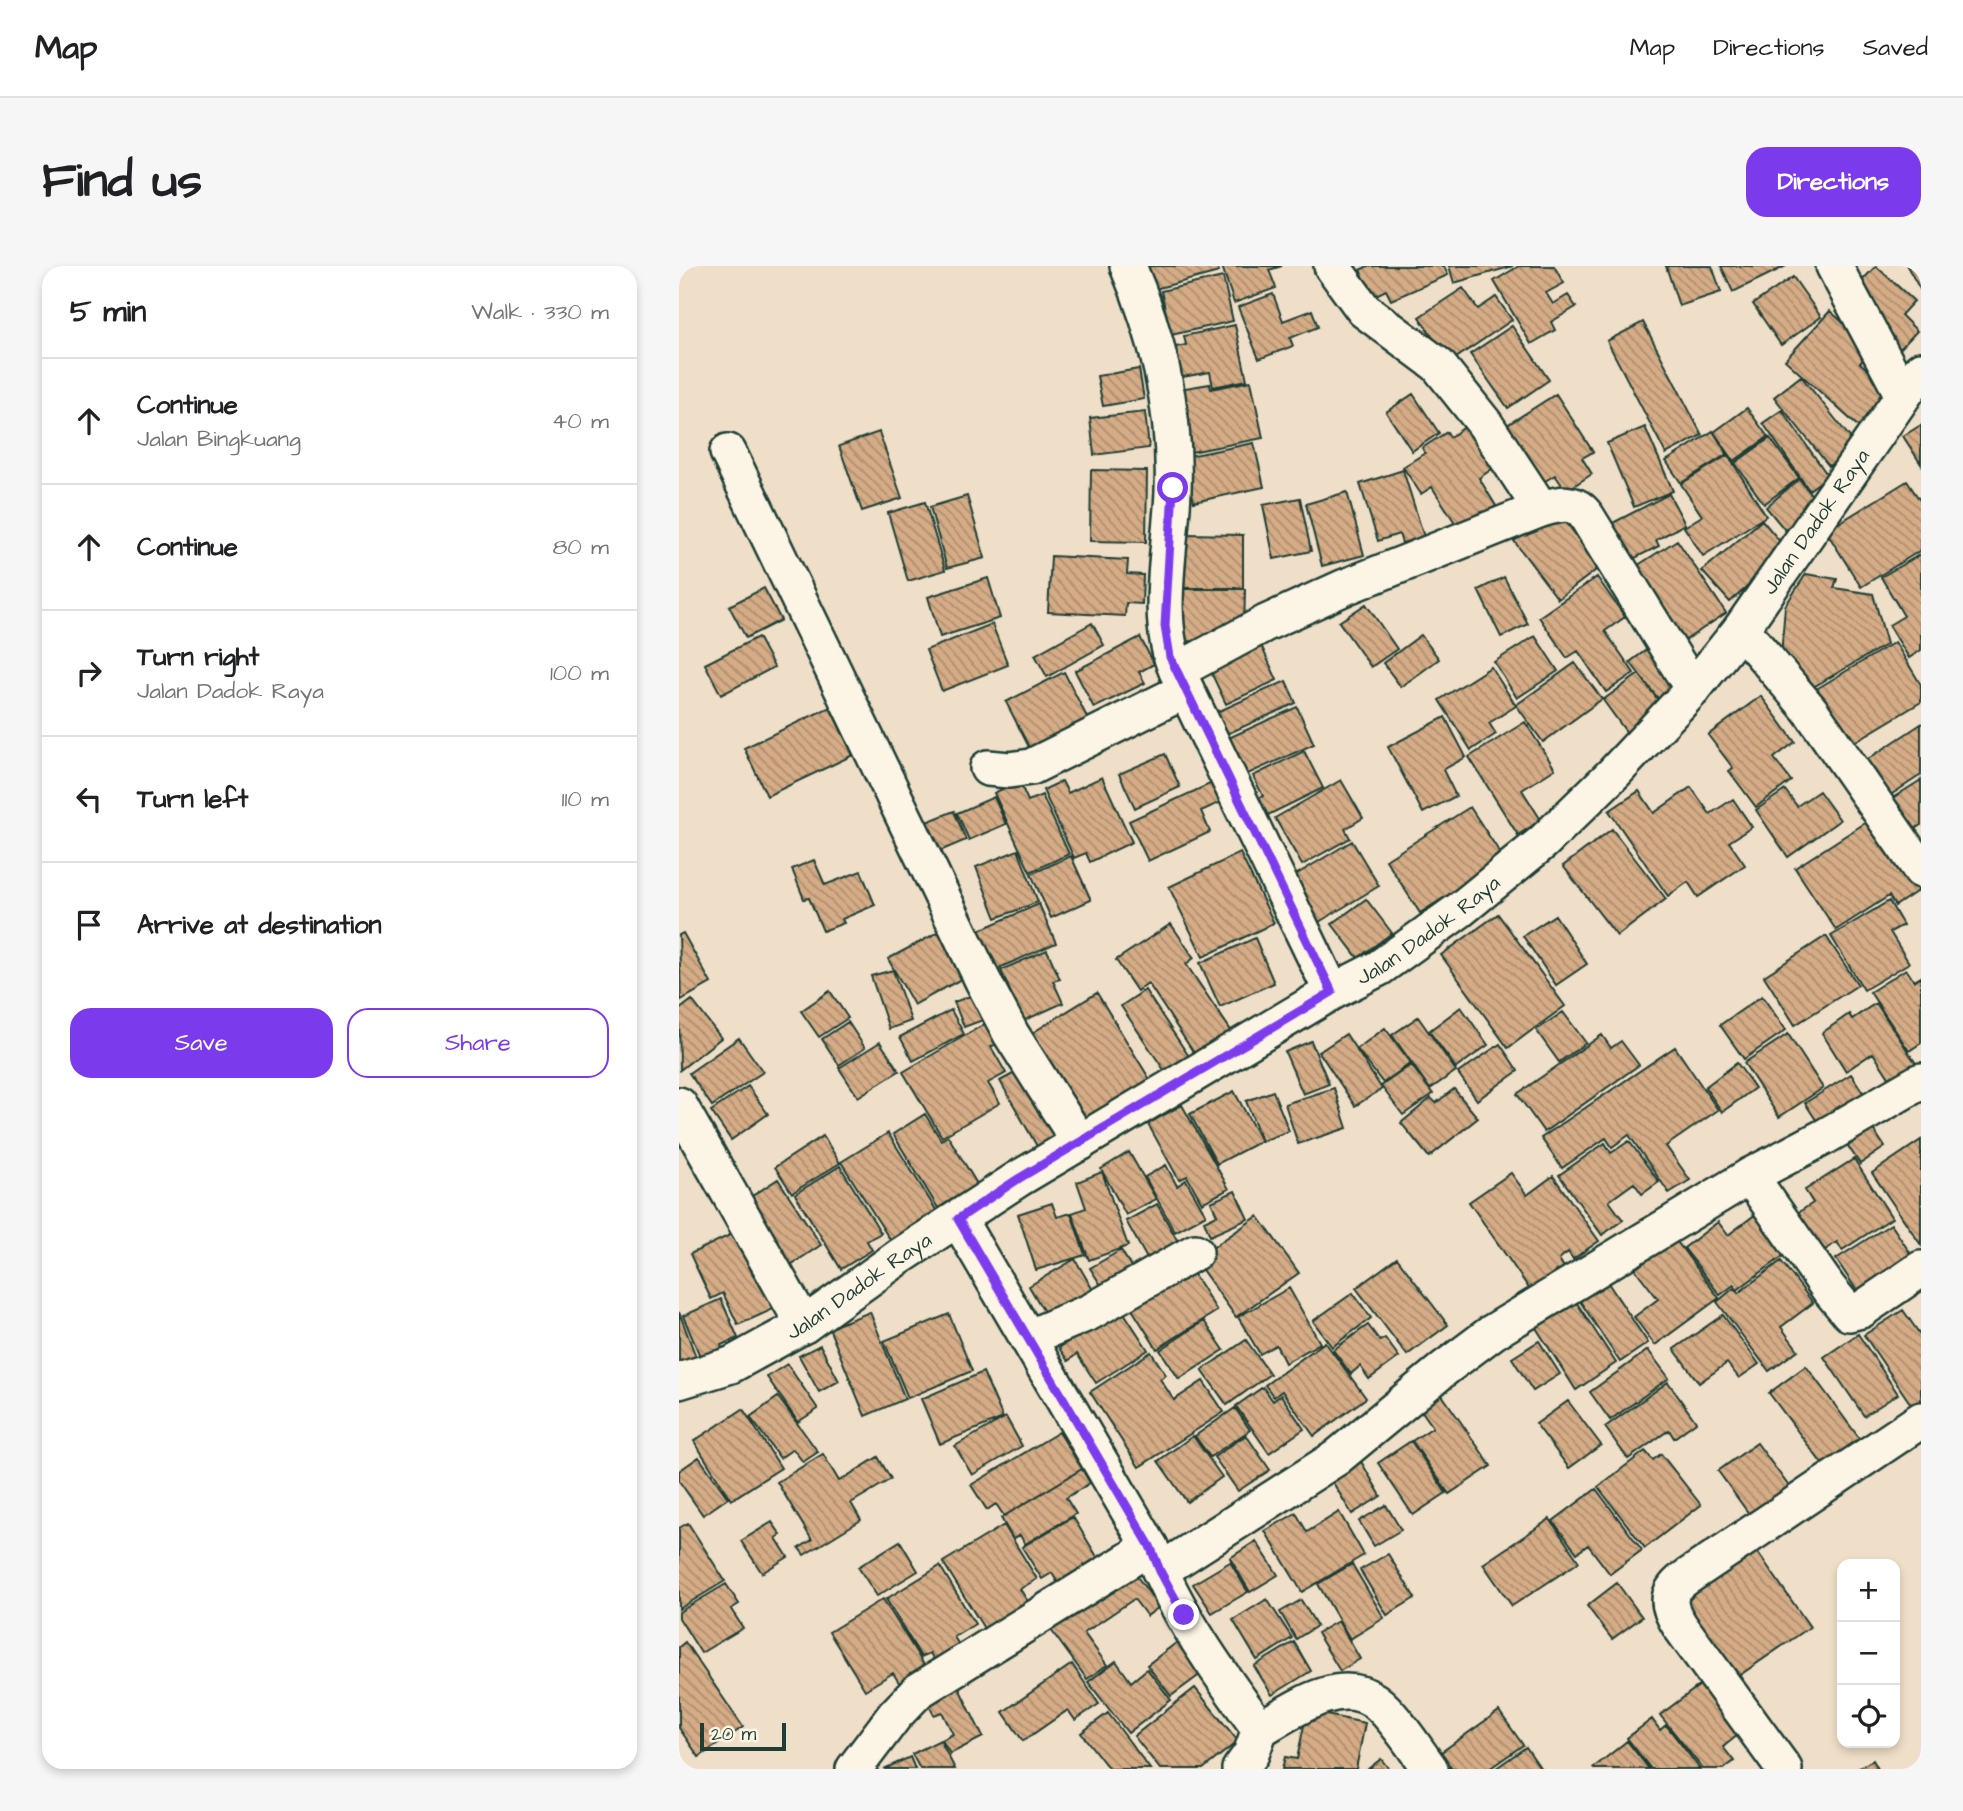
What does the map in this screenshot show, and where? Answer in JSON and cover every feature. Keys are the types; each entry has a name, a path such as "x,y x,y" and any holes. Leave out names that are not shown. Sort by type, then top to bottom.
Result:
{"street":[{"path":"1128,266 1150,326 1163,374 1170,423 1173,488 1165,626 1170,657 1332,992"},
{"path":"1332,266 1364,310 1438,365 1485,424 1541,509"},
{"path":"1834,266 1912,382"},
{"name":"Jalan Dadok Raya","path":"679,1381 731,1365 804,1325 899,1257 1018,1179 1332,992 1379,968 1461,909 1543,842 1614,773 1693,689 1741,629 1912,382"},
{"path":"728,452 983,981 1011,1034 1080,1143"},
{"path":"988,768 1009,770 1031,767 1182,681 1266,623 1345,587 1541,509 1565,503 1582,510 1693,689"},
{"path":"1741,629 1810,709 1921,870"},
{"path":"854,1769 918,1691 1336,1458 1493,1332 1750,1176 1921,1081"},
{"path":"679,1105 804,1325"},
{"path":"1750,1176 1847,1311 1861,1310 1921,1269"},
{"path":"958,1219 1215,1667 1259,1729"},
{"path":"1028,1338 1090,1312 1195,1252"},
{"path":"1769,1763 1672,1613 1670,1596 1674,1587 1921,1420"},
{"path":"1240,1769 1251,1754 1259,1729 1311,1701 1337,1692 1357,1693 1375,1701 1430,1769"}],"building":[{"path":"1145,266 1218,266 1219,272 1151,290"},
{"path":"1222,266 1282,266 1269,270 1276,288 1234,303"},
{"path":"1368,266 1444,266 1448,275 1391,300 1386,290 1372,297 1360,270"},
{"path":"1449,266 1513,266 1454,283"},
{"path":"1519,266 1554,266 1564,283 1546,293 1553,304 1568,295 1576,307 1551,322 1555,330 1531,344 1494,281"},
{"path":"1666,266 1712,266 1721,292 1679,306"},
{"path":"1721,266 1786,266 1733,292"},
{"path":"1876,266 1914,301 1901,315 1917,331 1899,350 1863,314 1853,290"},
{"path":"1907,266 1921,266 1921,291"},
{"path":"1223,277 1233,321 1171,335 1161,291"},
{"path":"1793,277 1821,317 1781,345 1753,304"},
{"path":"1463,288 1478,309 1496,297 1512,320 1450,362 1419,317"},
{"path":"1273,294 1283,321 1312,310 1318,327 1290,338 1293,346 1259,359 1238,307"},
{"path":"1830,311 1873,349 1860,363 1894,393 1861,429 1785,360"},
{"path":"1643,322 1702,435 1666,454 1607,341"},
{"path":"1235,325 1247,380 1213,387 1210,372 1177,378 1171,348 1186,345 1184,336"},
{"path":"1512,326 1549,380 1508,408 1470,354"},
{"path":"1139,369 1144,399 1103,406 1097,376"},
{"path":"1801,376 1856,445 1829,466 1774,397"},
{"path":"1251,381 1263,438 1191,452 1179,389 1210,384 1211,389"},
{"path":"1413,394 1439,433 1412,451 1386,412"},
{"path":"1556,394 1593,452 1582,458 1592,474 1566,491 1555,475 1537,486 1493,434"},
{"path":"1747,408 1768,437 1734,461 1714,432"},
{"path":"1782,410 1828,476 1809,490 1763,423"},
{"path":"1145,412 1149,448 1094,455 1090,418"},
{"path":"1468,425 1495,467 1479,478 1496,506 1459,529 1432,487 1421,494 1403,467 1425,453 1422,448 1447,432 1450,437"},
{"path":"1921,425 1921,464 1903,436"},
{"path":"1645,427 1673,491 1634,507 1607,443"},
{"path":"1713,431 1727,454 1681,483 1666,461"},
{"path":"879,432 902,498 862,511 839,446"},
{"path":"1770,438 1799,478 1764,504 1735,463"},
{"path":"1254,443 1264,487 1194,502 1184,457"},
{"path":"1728,455 1766,516 1703,556 1684,527 1702,516 1681,484"},
{"path":"1091,470 1147,471 1146,542 1090,541"},
{"path":"1403,470 1424,537 1402,543 1399,534 1378,541 1360,484"},
{"path":"1799,479 1818,503 1785,530 1766,507"},
{"path":"1907,481 1921,502 1921,550 1861,587 1826,531"},
{"path":"1347,492 1364,555 1322,566 1306,504"},
{"path":"1669,494 1685,524 1656,540 1659,546 1627,562 1607,526"},
{"path":"967,496 985,558 947,568 930,507"},
{"path":"1300,498 1311,551 1274,559 1263,505"},
{"path":"925,502 945,570 908,581 888,513"},
{"path":"1556,509 1600,567 1558,599 1514,541"},
{"path":"1762,520 1788,551 1730,602 1702,571"},
{"path":"1184,534 1243,535 1243,588 1183,588"},
{"path":"1677,540 1726,613 1678,645 1629,571"},
{"path":"1921,554 1921,650 1909,658 1889,625 1904,616 1881,577"},
{"path":"1051,556 1128,560 1127,574 1143,575 1142,604 1126,603 1125,616 1048,612"},
{"path":"1806,574 1837,579 1834,588 1873,594 1887,644 1801,694 1781,656 1785,606"},
{"path":"1504,577 1528,624 1501,637 1478,590"},
{"path":"1597,577 1625,617 1605,631 1634,673 1606,692 1578,651 1567,658 1539,617"},
{"path":"988,578 1000,618 940,637 928,597"},
{"path":"764,588 781,620 746,638 729,606"},
{"path":"1183,589 1245,589 1244,634 1226,642 1181,641"},
{"path":"1366,604 1397,649 1371,667 1339,622"},
{"path":"1092,623 1104,645 1047,677 1035,655"},
{"path":"992,624 1008,665 942,691 926,650"},
{"path":"1421,635 1439,659 1401,687 1383,663"},
{"path":"1535,636 1558,671 1517,698 1494,662"},
{"path":"758,637 774,667 721,695 705,664"},
{"path":"1140,637 1154,664 1139,672 1145,683 1094,708 1075,671"},
{"path":"1657,642 1687,681 1660,701 1630,662"},
{"path":"1895,642 1921,685 1921,702 1846,747 1813,691"},
{"path":"1260,643 1277,680 1226,704 1208,666"},
{"path":"1575,663 1602,699 1543,742 1516,705"},
{"path":"1491,667 1516,706 1489,723 1496,734 1471,750 1439,700"},
{"path":"1064,672 1091,725 1033,755 1006,702"},
{"path":"1639,674 1663,707 1627,733 1603,700"},
{"path":"1286,681 1296,703 1216,739 1206,717"},
{"path":"1761,696 1795,742 1774,758 1791,781 1756,807 1729,771 1733,768 1708,735"},
{"path":"830,707 853,755 767,796 744,748"},
{"path":"1297,707 1314,744 1239,778 1222,741"},
{"path":"1445,717 1466,757 1443,770 1456,796 1423,813 1388,747"},
{"path":"1525,722 1555,769 1522,790 1541,820 1518,835 1469,757"},
{"path":"1921,724 1921,775 1889,796 1865,761"},
{"path":"1304,751 1323,788 1264,817 1255,800 1263,796 1253,776"},
{"path":"1165,754 1180,787 1135,808 1119,774"},
{"path":"1102,777 1132,842 1090,862 1086,853 1074,858 1043,790 1062,781 1068,793"},
{"path":"1341,780 1363,818 1345,829 1350,838 1302,865 1275,818"},
{"path":"1921,780 1921,825 1911,831 1891,799"},
{"path":"1019,781 1028,801 1042,795 1069,854 1030,872 994,793"},
{"path":"1214,782 1223,801 1201,811 1210,832 1148,861 1129,821"},
{"path":"1691,787 1710,814 1733,799 1752,827 1729,842 1745,865 1698,897 1688,882 1668,896 1609,811 1639,791 1654,813"},
{"path":"1785,790 1797,806 1819,791 1840,820 1788,857 1756,810"},
{"path":"994,797 1006,824 969,840 957,813"},
{"path":"1470,807 1504,859 1420,913 1386,860"},
{"path":"954,811 966,840 933,854 919,825"},
{"path":"1876,816 1891,847 1919,890 1895,906 1889,896 1836,930 1795,868"},
{"path":"1612,829 1666,899 1617,936 1563,866"},
{"path":"1352,841 1379,886 1319,922 1292,877"},
{"path":"1018,850 1038,902 996,918 976,867"},
{"path":"1240,853 1274,923 1203,957 1169,887"},
{"path":"1071,856 1091,900 1051,918 1031,874"},
{"path":"814,860 825,885 861,871 875,905 842,919 844,923 823,931 809,898 804,899 792,869"},
{"path":"1366,899 1392,933 1358,958 1332,924"},
{"path":"1889,901 1903,925 1890,932 1909,963 1864,990 1831,936"},
{"path":"1039,904 1056,943 992,971 975,932"},
{"path":"1498,914 1565,1006 1508,1048 1441,955"},
{"path":"1555,915 1587,964 1556,985 1523,936"},
{"path":"1171,924 1194,958 1186,964 1232,1032 1196,1056 1148,983 1137,991 1116,960"},
{"path":"944,929 958,953 951,957 963,978 914,1005 888,959"},
{"path":"683,933 711,983 681,1000 679,935"},
{"path":"1826,936 1858,985 1795,1025 1764,976"},
{"path":"1255,938 1274,983 1220,1007 1200,963"},
{"path":"1047,950 1060,979 1053,981 1063,1003 1012,1026 1002,1003 1013,998 1001,970"},
{"path":"1906,969 1914,981 1921,977 1921,1043 1909,1051 1870,992"},
{"path":"893,970 911,1021 889,1029 871,976"},
{"path":"1145,990 1190,1058 1166,1073 1121,1006"},
{"path":"830,991 848,1018 819,1037 801,1011"},
{"path":"981,992 991,1017 964,1027 954,1002"},
{"path":"1097,993 1152,1083 1080,1127 1024,1038"},
{"path":"1762,996 1786,1030 1744,1059 1720,1025"},
{"path":"692,1000 721,1038 680,1070 679,1010"},
{"path":"1876,1003 1917,1065 1892,1082 1873,1053 1846,1071 1822,1033 1849,1014 1852,1019"},
{"path":"1461,1007 1488,1045 1456,1068 1429,1031"},
{"path":"951,1010 964,1034 913,1061 900,1037"},
{"path":"1563,1012 1586,1043 1559,1062 1536,1030"},
{"path":"1418,1017 1456,1071 1430,1089 1392,1035"},
{"path":"848,1022 865,1048 839,1065 822,1039"},
{"path":"988,1022 1000,1042 991,1047 1006,1073 988,1083 1000,1103 942,1137 903,1072"},
{"path":"1385,1028 1411,1063 1383,1083 1357,1049"},
{"path":"1346,1034 1382,1089 1355,1106 1319,1052"},
{"path":"1788,1034 1823,1088 1779,1117 1744,1063"},
{"path":"1602,1035 1611,1048 1621,1041 1639,1065 1544,1132 1517,1094"},
{"path":"739,1038 763,1072 712,1106 689,1073"},
{"path":"1311,1041 1329,1084 1303,1094 1285,1052"},
{"path":"880,1042 899,1071 858,1097 839,1068"},
{"path":"1500,1044 1518,1071 1477,1100 1458,1073"},
{"path":"1675,1047 1718,1110 1666,1146 1690,1180 1669,1193 1629,1135 1612,1147 1606,1138 1562,1168 1541,1138"},
{"path":"1737,1063 1755,1088 1722,1112 1705,1087"},
{"path":"1411,1065 1433,1094 1403,1115 1381,1086"},
{"path":"1022,1069 1060,1137 1038,1148 1000,1081"},
{"path":"1851,1074 1866,1097 1820,1126 1805,1103"},
{"path":"748,1086 768,1114 731,1140 711,1111"},
{"path":"1334,1088 1347,1128 1298,1144 1285,1104"},
{"path":"1454,1089 1478,1118 1429,1157 1401,1123 1431,1098 1436,1103"},
{"path":"1234,1091 1261,1141 1217,1164 1190,1114"},
{"path":"1273,1091 1289,1131 1262,1141 1246,1101"},
{"path":"1182,1105 1229,1189 1202,1203 1187,1176 1179,1180 1148,1124"},
{"path":"925,1114 941,1140 948,1136 977,1184 938,1208 893,1134"},
{"path":"1873,1129 1885,1147 1860,1164 1848,1146"},
{"path":"888,1133 941,1218 894,1246 841,1162"},
{"path":"823,1136 840,1163 792,1193 775,1167"},
{"path":"1921,1140 1921,1245 1872,1173"},
{"path":"1629,1141 1659,1182 1642,1194 1634,1183 1609,1201 1623,1220 1602,1235 1559,1175 1605,1143 1611,1153"},
{"path":"1129,1152 1156,1199 1126,1215 1101,1169"},
{"path":"1854,1159 1892,1218 1842,1250 1837,1242 1816,1256 1791,1217 1813,1203 1805,1190"},
{"path":"1166,1165 1177,1186 1186,1180 1206,1215 1175,1232 1145,1177"},
{"path":"840,1166 881,1233 867,1241 872,1250 841,1269 795,1194"},
{"path":"1102,1172 1128,1246 1089,1260 1072,1213 1086,1208 1077,1182"},
{"path":"1511,1173 1527,1195 1553,1176 1599,1241 1573,1259 1568,1252 1559,1259 1566,1271 1533,1294 1469,1202"},
{"path":"778,1179 821,1245 783,1270 740,1204"},
{"path":"1235,1191 1248,1219 1210,1236 1204,1221 1217,1215 1211,1202"},
{"path":"1052,1203 1057,1217 1071,1213 1085,1255 1036,1270 1018,1214"},
{"path":"1157,1204 1181,1247 1150,1264 1126,1221"},
{"path":"1760,1211 1790,1251 1737,1290 1734,1285 1720,1295 1684,1248 1718,1222 1728,1235"},
{"path":"1258,1216 1299,1273 1236,1317 1195,1260"},
{"path":"1891,1224 1914,1259 1859,1294 1836,1259"},
{"path":"734,1233 756,1281 765,1276 780,1306 738,1325 723,1293 711,1299 690,1254"},
{"path":"1675,1239 1719,1298 1655,1345 1634,1317 1658,1299 1635,1269"},
{"path":"1121,1250 1136,1275 1106,1293 1090,1268"},
{"path":"1397,1258 1448,1325 1407,1355 1356,1288"},
{"path":"1075,1259 1097,1297 1051,1324 1029,1286"},
{"path":"1781,1261 1813,1303 1781,1327 1798,1350 1769,1371 1717,1302 1734,1288 1738,1293"},
{"path":"1190,1268 1217,1311 1157,1349 1130,1306"},
{"path":"1604,1277 1648,1343 1620,1362 1576,1295"},
{"path":"1289,1288 1320,1343 1285,1363 1276,1345 1260,1354 1238,1317"},
{"path":"1353,1293 1371,1318 1332,1347 1313,1321"},
{"path":"1571,1294 1616,1363 1576,1390 1531,1320"},
{"path":"721,1299 738,1338 721,1345 724,1351 702,1361 683,1316"},
{"path":"1117,1302 1148,1350 1096,1383 1077,1354 1068,1361 1059,1348 1069,1341 1066,1335"},
{"path":"1903,1310 1921,1336 1921,1409 1916,1412 1864,1335"},
{"path":"679,1312 696,1357 679,1363"},
{"path":"870,1312 905,1399 865,1416 829,1328"},
{"path":"949,1314 972,1371 908,1398 884,1341"},
{"path":"1723,1315 1759,1364 1739,1378 1727,1363 1699,1383 1674,1349"},
{"path":"1204,1321 1224,1350 1179,1379 1160,1350"},
{"path":"1368,1325 1380,1341 1385,1338 1399,1357 1369,1379 1360,1366 1351,1374 1333,1350"},
{"path":"1858,1334 1898,1394 1864,1416 1824,1357"},
{"path":"1246,1340 1270,1374 1227,1405 1202,1370"},
{"path":"1539,1341 1560,1374 1533,1391 1512,1358"},
{"path":"1325,1342 1366,1398 1314,1436 1282,1391 1274,1397 1265,1385"},
{"path":"820,1345 839,1381 819,1392 799,1356"},
{"path":"1648,1350 1669,1378 1610,1420 1590,1392"},
{"path":"1151,1352 1166,1375 1160,1379 1174,1400 1203,1381 1224,1412 1139,1467 1090,1392"},
{"path":"787,1364 818,1409 798,1422 767,1377"},
{"path":"1806,1366 1865,1446 1829,1473 1769,1393"},
{"path":"983,1372 1003,1418 940,1444 921,1399"},
{"path":"1668,1382 1696,1422 1674,1438 1669,1430 1628,1459 1605,1427"},
{"path":"1263,1387 1273,1401 1281,1395 1304,1429 1269,1453 1236,1406"},
{"path":"1440,1392 1491,1466 1449,1494 1412,1441 1433,1427 1419,1407"},
{"path":"778,1397 818,1452 803,1462 793,1449 780,1458 750,1417"},
{"path":"1568,1401 1601,1445 1569,1468 1536,1424"},
{"path":"1235,1408 1250,1430 1210,1457 1195,1436"},
{"path":"743,1409 781,1468 731,1500 694,1441"},
{"path":"1006,1417 1022,1446 972,1475 955,1446"},
{"path":"1059,1432 1082,1469 1004,1516 996,1504 987,1510 971,1485"},
{"path":"1246,1435 1270,1470 1238,1491 1214,1457"},
{"path":"1193,1436 1222,1477 1187,1502 1158,1461"},
{"path":"1411,1441 1446,1493 1413,1515 1378,1463"},
{"path":"1757,1443 1796,1496 1757,1525 1718,1471"},
{"path":"1645,1451 1653,1460 1661,1454 1701,1505 1645,1548 1598,1487"},
{"path":"823,1454 839,1481 878,1457 891,1479 851,1503 861,1520 804,1555 799,1548 812,1540 777,1482"},
{"path":"699,1457 728,1498 703,1515 679,1481 679,1471"},
{"path":"1359,1458 1381,1496 1352,1514 1329,1476"},
{"path":"1082,1469 1090,1483 1066,1498 1076,1514 1025,1544 1020,1535 1013,1539 1001,1518"},
{"path":"1596,1489 1642,1550 1610,1574 1588,1545 1577,1553 1553,1521"},
{"path":"1386,1505 1401,1530 1374,1546 1359,1521"},
{"path":"1339,1512 1364,1555 1302,1592 1265,1531 1296,1513 1307,1532"},
{"path":"1073,1517 1102,1565 1062,1590 1052,1573 1042,1579 1022,1547"},
{"path":"1550,1519 1579,1562 1512,1606 1483,1564"},
{"path":"772,1522 781,1535 776,1538 788,1557 762,1573 741,1541"},
{"path":"688,1523 725,1581 679,1609 679,1528"},
{"path":"1004,1525 1037,1579 1020,1589 1032,1608 988,1635 943,1562"},
{"path":"900,1541 918,1571 877,1596 858,1567"},
{"path":"1256,1541 1278,1575 1250,1592 1230,1558"},
{"path":"1757,1551 1810,1627 1734,1679 1681,1603"},
{"path":"1388,1554 1415,1598 1387,1615 1360,1570"},
{"path":"1230,1562 1248,1592 1212,1613 1193,1584"},
{"path":"1352,1564 1384,1618 1350,1639 1318,1584"},
{"path":"940,1566 975,1624 954,1637 959,1645 934,1660 930,1653 921,1657 886,1599"},
{"path":"1133,1571 1159,1607 1147,1616 1134,1599 1084,1633 1107,1665 1087,1679 1051,1630"},
{"path":"1617,1583 1642,1617 1612,1639 1587,1606"},
{"path":"726,1584 739,1604 731,1609 743,1628 701,1653 679,1618 679,1612"},
{"path":"883,1599 929,1673 903,1689 893,1673 865,1690 829,1632"},
{"path":"1267,1599 1292,1638 1257,1660 1233,1620"},
{"path":"1301,1600 1317,1626 1296,1639 1280,1612"},
{"path":"1338,1621 1360,1659 1340,1671 1317,1633"},
{"path":"1184,1637 1205,1671 1171,1696 1147,1665"},
{"path":"685,1642 743,1727 699,1757 679,1728 679,1647"},
{"path":"1294,1642 1311,1671 1272,1695 1254,1666"},
{"path":"1116,1661 1131,1682 1147,1669 1171,1700 1128,1733 1088,1682"},
{"path":"1072,1664 1099,1704 1075,1720 1068,1710 1023,1741 1003,1712"},
{"path":"956,1682 983,1737 950,1754 942,1740 953,1734 942,1712 934,1715 925,1698"},
{"path":"1700,1685 1739,1734 1723,1747 1734,1761 1724,1769 1703,1769 1660,1715"},
{"path":"1195,1688 1238,1741 1203,1769 1160,1769 1134,1736"},
{"path":"1307,1711 1365,1723 1356,1769 1282,1769 1285,1757 1297,1759"},
{"path":"1499,1711 1523,1745 1489,1769 1452,1769 1440,1753"},
{"path":"1108,1713 1150,1769 1109,1769 1081,1733"},
{"path":"1652,1719 1660,1730 1666,1725 1700,1769 1651,1769 1627,1738"},
{"path":"940,1740 955,1769 920,1769 912,1754"},
{"path":"1627,1741 1649,1769 1593,1768"},
{"path":"1526,1747 1541,1769 1495,1769"},
{"path":"910,1757 915,1769 884,1769"},
{"path":"1381,1759 1389,1769 1368,1769"},
{"path":"1873,1760 1878,1769 1857,1769"}],"route":[{"path":"1173,488 1165,626 1170,657 1332,992 1018,1179 958,1219 1150,1546 1184,1615"}]}
